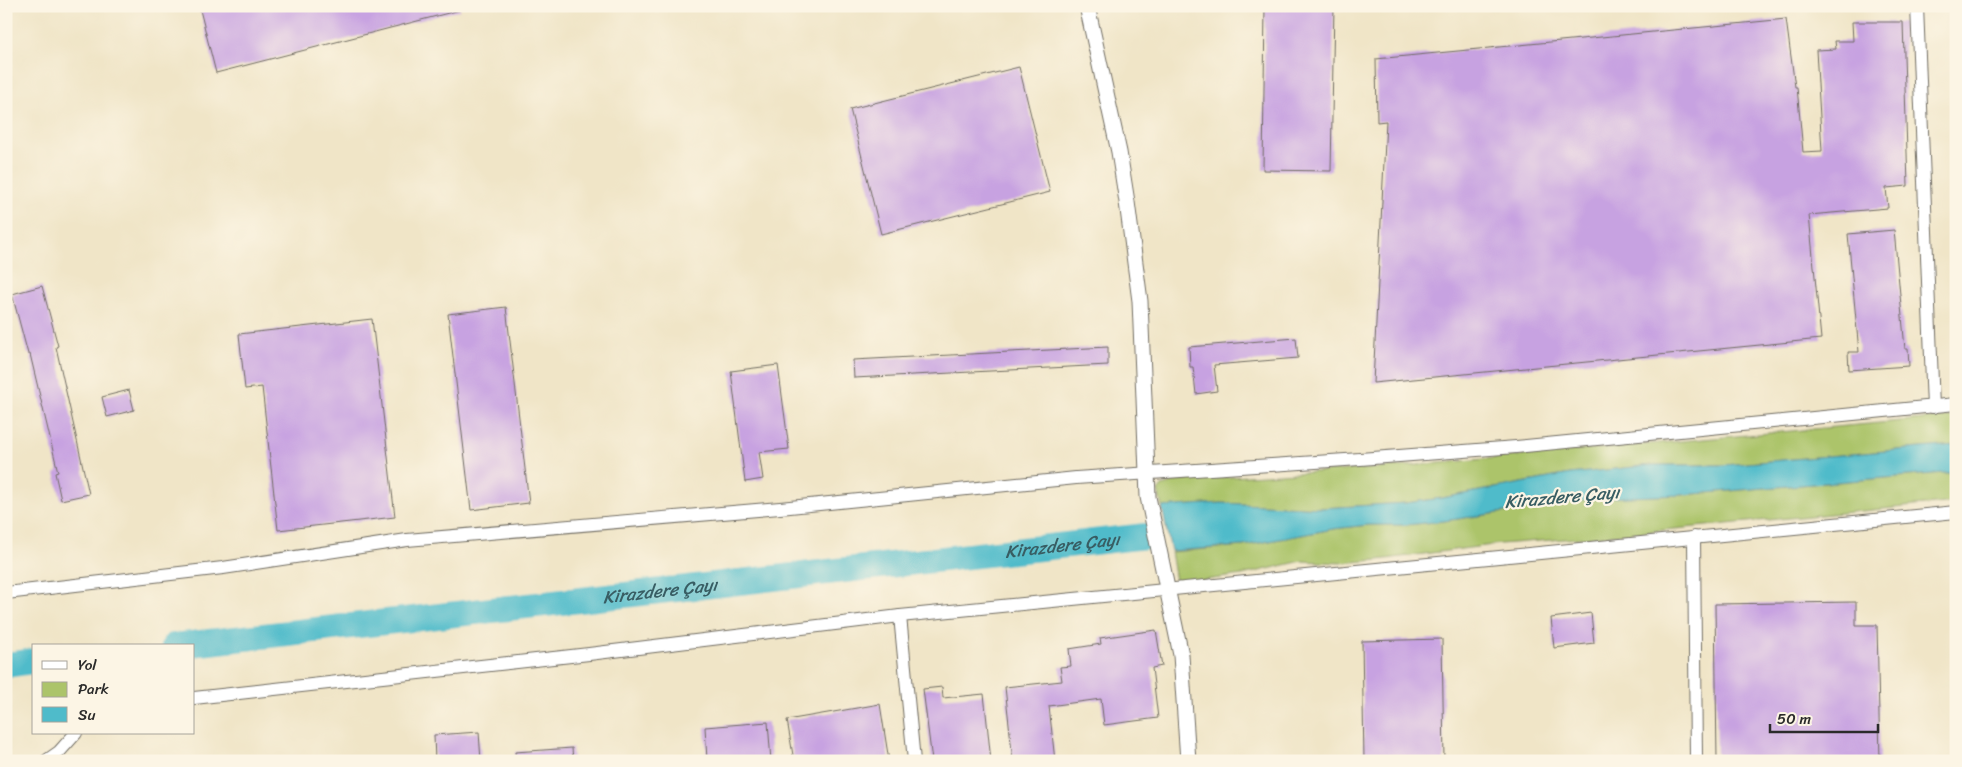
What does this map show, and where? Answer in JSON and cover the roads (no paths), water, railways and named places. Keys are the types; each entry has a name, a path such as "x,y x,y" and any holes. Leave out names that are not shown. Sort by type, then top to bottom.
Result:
{"street":[{"path":"1087,6 1119,152 1140,301 1148,497 1169,590 1181,655 1188,761"},
{"path":"1917,6 1932,406"},
{"path":"6,593 223,568 407,540 780,508 1076,478 1507,447 1956,404"},
{"path":"195,698 589,654 900,616 1584,547 1956,512"},
{"path":"1694,537 1696,761"},
{"path":"900,616 914,761"},
{"path":"46,761 59,752 75,734"}],"water":[{"path":"1956,445 1956,472 1681,495 1600,498 1444,521 1333,529 1243,546 1171,551 1162,507 1221,503 1322,508 1406,503 1570,474 1652,465 1724,465"}],"waterway":[{"name":"Kirazdere Çayı","path":"192,644 1146,536"},
{"name":"Kirazdere Çayı","path":"6,665 32,661"}]}
